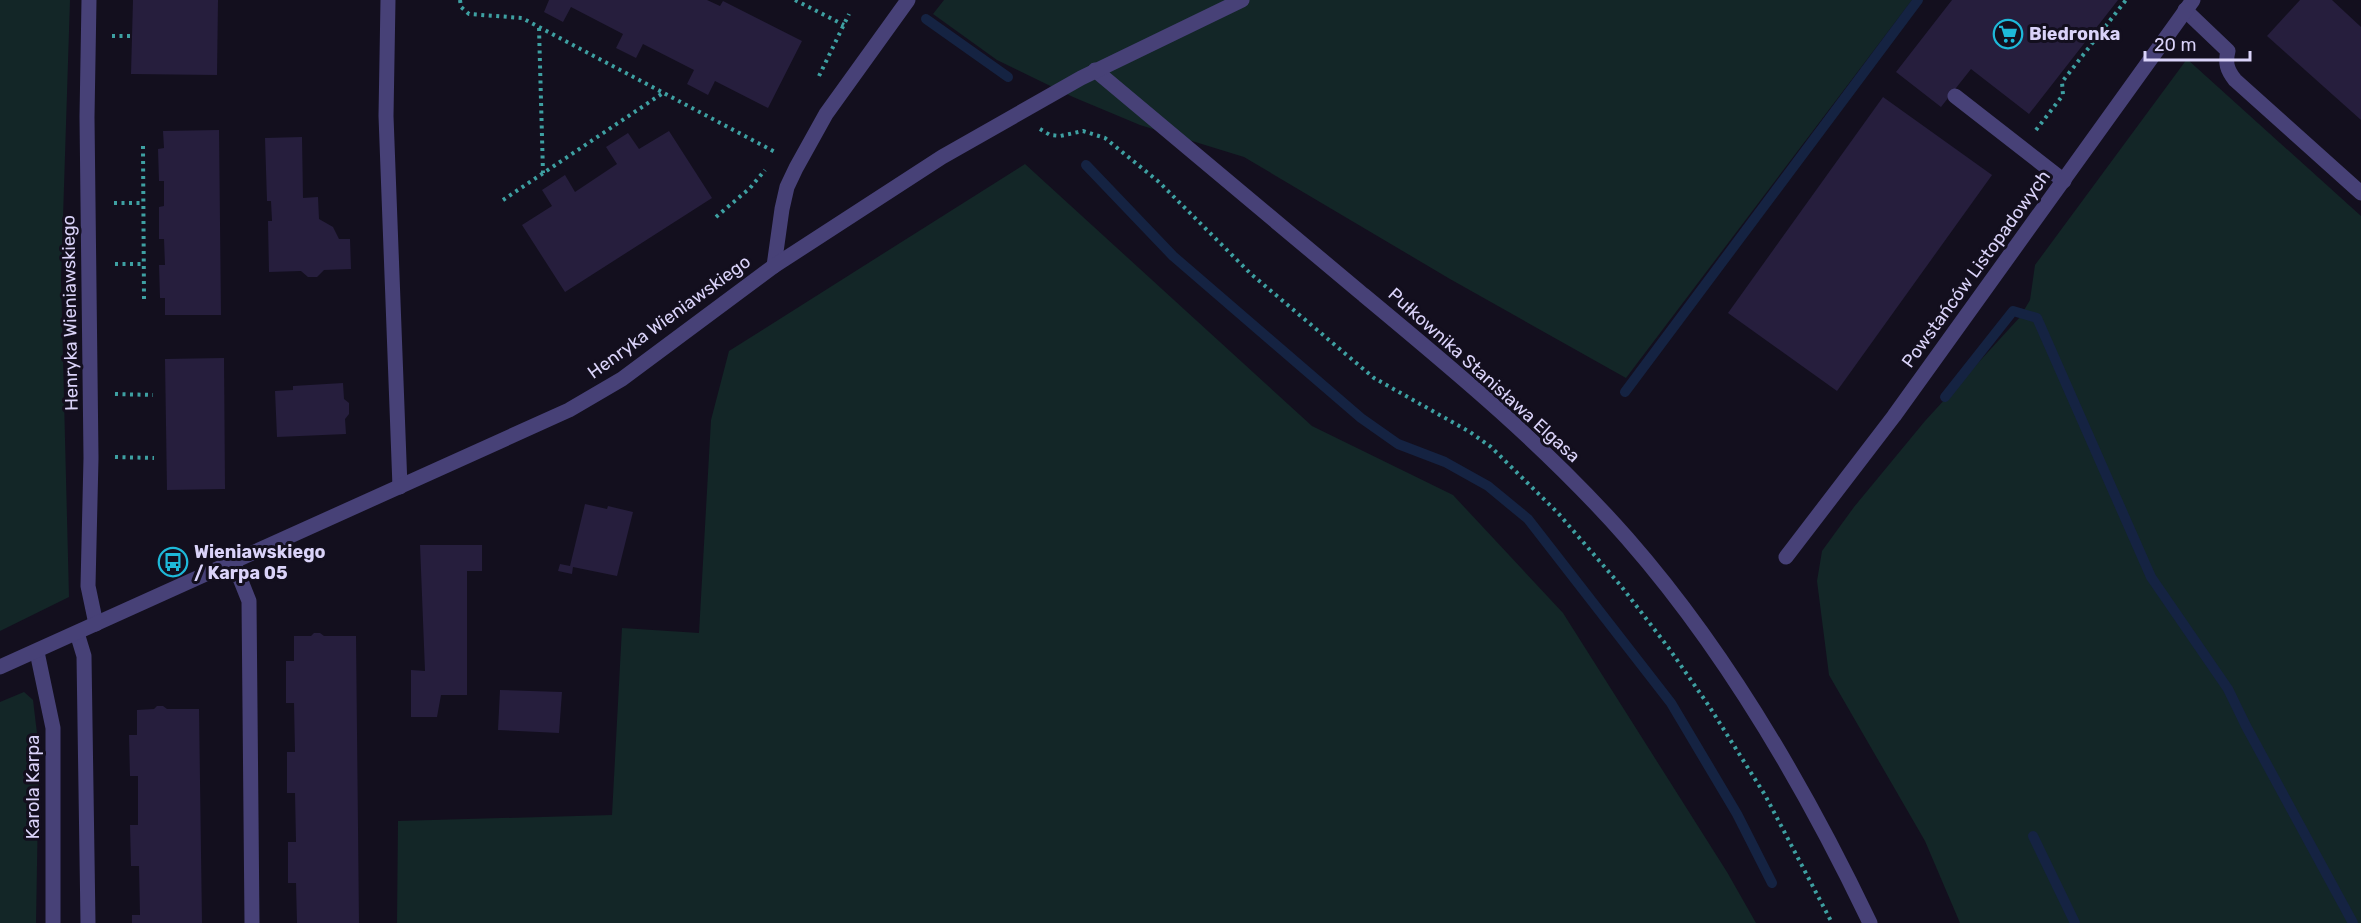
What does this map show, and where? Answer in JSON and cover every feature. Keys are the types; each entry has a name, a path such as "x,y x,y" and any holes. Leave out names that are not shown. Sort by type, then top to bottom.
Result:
{"street":[{"name":"Henryka Wieniawskiego","path":"89,0 88,586 96,624"},
{"path":"388,0 386,116 400,487"},
{"path":"774,266 782,209 787,187 796,168 826,114 908,0"},
{"name":"Henryka Wieniawskiego","path":"0,667 569,410 622,379 774,266 942,157 1095,70 1242,0"},
{"path":"2189,5 2228,51 2226,60 2228,71 2235,80 2361,193"},
{"name":"Powstańców Listopadowych","path":"1786,557 1887,424 2189,5"},
{"name":"Pułkownika Stanisława Elgasa","path":"1095,70 1467,381 1534,441 1628,539 1668,590 1744,696 1785,761 1870,923"},
{"path":"1955,96 2064,181"},
{"path":"233,561 249,602 252,923"},
{"path":"77,633 84,656 88,923"},
{"name":"Karola Karpa","path":"37,651 53,728 52,923"}],"path":[{"path":"460,0 461,8 469,14 522,18 777,153"},
{"path":"795,0 844,25"},
{"path":"2022,148 2063,95 2062,82 2126,0"},
{"path":"539,28 543,174"},
{"path":"503,200 663,93"},
{"path":"1025,110 1040,129 1050,135 1060,136 1083,131 1105,138 1159,182 1251,274 1374,378 1484,442 1558,513 1621,586 1668,647 1709,706 1765,795 1833,923"},
{"path":"143,146 144,300"},
{"path":"90,393 153,395"},
{"path":"90,457 154,458"}],"green space":[{"path":"0,0 70,0 61,280 69,597 0,631"},
{"path":"944,0 1912,0 1626,378 1450,279 1244,157 1140,125 1073,97 997,60 933,14"},
{"path":"2187,59 2361,216 2361,923 1960,923 1925,841 1829,675 1817,581 1822,551 1854,507 1925,421 2020,317 2030,300 2035,265"},
{"path":"1025,164 1312,426 1453,495 1563,613 1727,872 1756,923 397,923 398,821 612,815 622,628 699,633 711,420 729,351"},
{"path":"24,692 33,700 39,750 36,923 0,923 0,702"}],"building":[{"path":"133,0 218,0 217,75 131,74"},
{"path":"549,0 707,0 720,6 723,1 802,41 768,108 715,81 708,95 687,84 694,70 643,44 636,58 616,48 623,34 571,7 563,22 544,12"},
{"name":"Biedronka","path":"1952,0 2118,0 2029,114 1971,69 1941,107 1896,72"},
{"path":"2300,0 2332,0 2361,27 2361,120 2267,36"},
{"path":"1883,97 1992,175 1837,391 1728,313"},
{"path":"219,130 221,315 165,315 165,298 160,298 159,265 165,265 164,239 159,239 159,207 164,206 164,181 159,181 158,149 164,148 163,131"},
{"path":"669,131 712,198 565,292 522,225 552,206 542,190 565,175 575,192 617,164 606,147 628,133 639,149"},
{"path":"302,137 303,198 318,197 319,219 333,227 339,239 350,239 351,269 324,270 317,277 308,277 301,271 269,272 268,221 272,221 271,201 267,201 265,138"},
{"path":"224,358 225,489 167,490 165,359"},
{"path":"343,383 344,399 349,403 349,414 345,419 346,434 277,437 275,391 293,390 293,386"},
{"path":"585,504 607,509 608,506 633,512 617,576 573,567 572,574 558,571 560,564 570,566"},
{"path":"420,545 482,545 482,571 467,571 467,695 441,695 437,717 411,717 411,670 425,671"},
{"path":"314,633 324,636 356,636 359,923 297,923 296,883 288,883 288,842 296,842 295,793 287,793 287,752 295,752 294,703 286,703 286,661 294,661 294,636 311,636"},
{"path":"500,690 562,692 559,733 498,730"},
{"path":"157,706 167,709 199,709 202,923 132,923 132,915 140,915 139,866 131,866 130,825 138,825 138,776 130,776 129,735 137,735 137,710 154,709"}],"waterway":[{"path":"1625,392 1918,0"},
{"path":"926,19 1008,77"},
{"path":"1086,165 1173,256 1361,418 1398,444 1445,462 1488,486 1528,519 1671,703 1737,814 1772,883"},
{"path":"1945,397 2013,311 2037,318 2151,577 2228,689 2353,923"},
{"path":"2033,836 2075,923"}],"place":[{"name":"Biedronka","path":"2008,34"},
{"name":"Wieniawskiego / Karpa 05","path":"173,562"}]}
